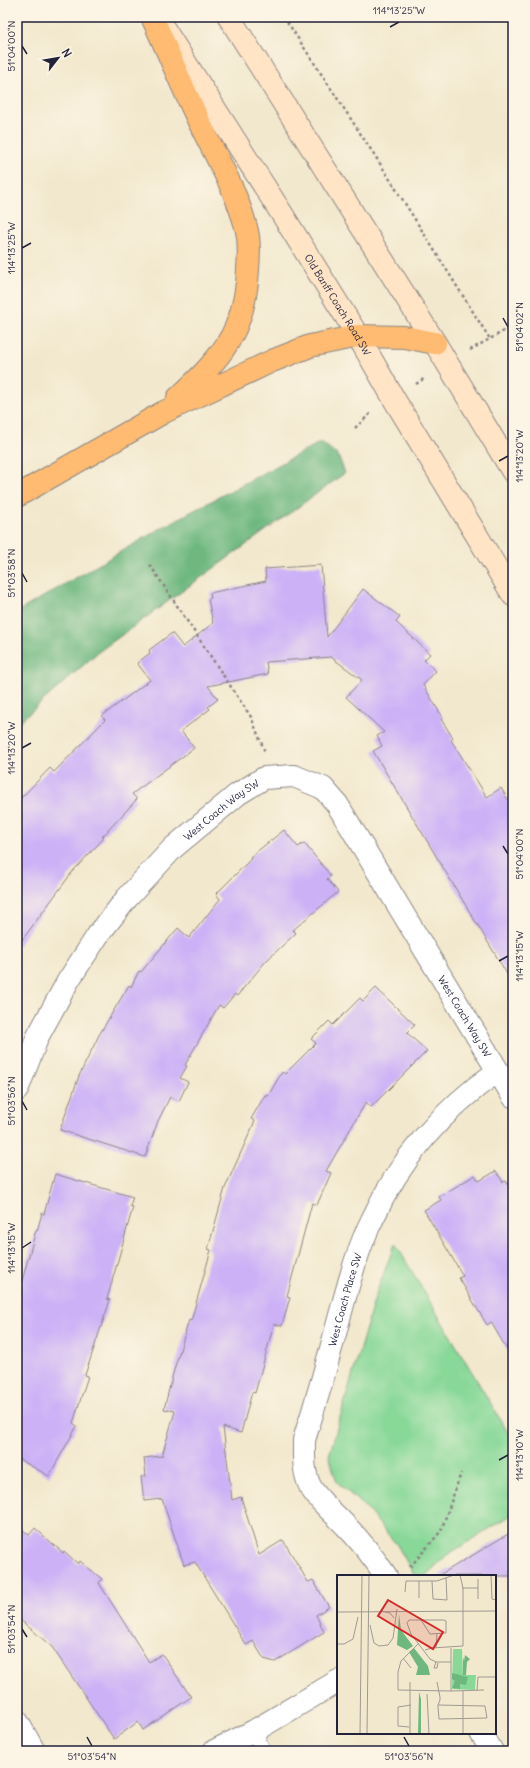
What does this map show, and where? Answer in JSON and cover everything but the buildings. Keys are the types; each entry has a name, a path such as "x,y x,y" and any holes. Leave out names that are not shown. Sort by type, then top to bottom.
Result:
{"highway":[{"path":"152,17 197,118 230,186 247,228 249,258 248,284 236,330 221,354 207,372 164,412"},
{"path":"17,496 164,412 272,361 310,346 358,336 404,337 435,343"}],"main road":[{"name":"Old Banff Coach Road SW","path":"157,17 358,336 394,399 513,595"},
{"path":"229,17 435,343 513,472"}],"street":[{"name":"West Coach Way SW","path":"17,1090 38,1036 68,981 98,935 127,898 173,848 238,794 264,778 275,776 294,776 310,782 323,788 337,804 498,1071"},
{"path":"498,1071 513,1096"},
{"name":"West Coach Place SW","path":"385,1575 357,1537 319,1498 310,1486 306,1474 304,1440 357,1258 371,1220 417,1145 459,1100 498,1071"},
{"path":"214,1751 254,1731 337,1682"},
{"path":"17,1721 34,1751"},
{"path":"482,1734 492,1751"}],"lane":[{"path":"254,1731 263,1751"}],"path":[{"path":"284,17 379,162 490,338"},
{"path":"355,428 370,414 447,363 513,326"},
{"path":"150,565 251,718 275,776"},
{"path":"407,1570 441,1531 461,1473"}],"green space":[{"path":"321,442 338,455 345,473 97,653 17,724 17,612 163,527"},
{"path":"395,1243 513,1441 513,1514 447,1555 426,1575 414,1575 397,1545 366,1508 337,1482 329,1456 375,1297"}]}
